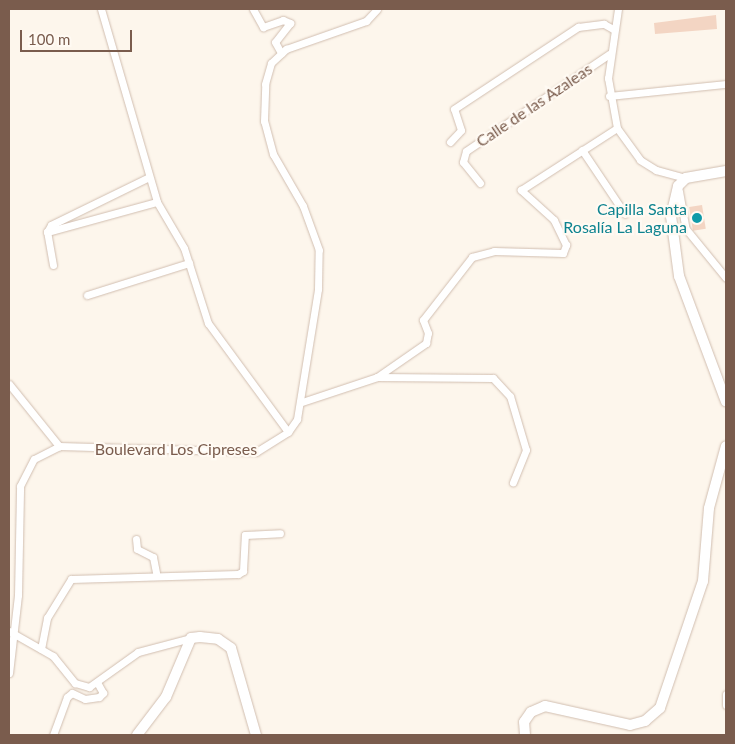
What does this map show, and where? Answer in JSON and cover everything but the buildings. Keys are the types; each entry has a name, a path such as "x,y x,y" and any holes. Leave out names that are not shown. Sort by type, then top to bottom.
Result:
{"street":[{"path":"101,9 157,202 189,263 208,323 288,432 302,402 318,289 319,250 303,206 273,154 264,121 267,72 280,52 366,21 377,9"},
{"path":"252,9 263,27 283,20 290,24 276,42 280,52"},
{"path":"618,9 609,54 609,96 617,128 640,160 656,170 686,178 726,171"},
{"path":"450,142 461,130 454,110 578,27 604,24 613,29"},
{"name":"Calle de las Azaleas","path":"480,183 463,162 466,151 609,54"},
{"path":"609,96 726,84"},
{"path":"302,402 376,377 426,343 428,333 423,320 472,257 494,251 563,253 566,245 554,220 521,190 617,128"},
{"path":"582,150 625,214"},
{"path":"47,232 66,216 149,177"},
{"path":"686,178 678,186 670,216 679,276 726,402"},
{"path":"678,186 686,230 726,278"},
{"path":"47,232 157,202"},
{"path":"66,216 70,226"},
{"path":"47,232 52,266"},
{"path":"88,295 189,263"},
{"path":"376,377 493,378 510,396 526,450 513,483"},
{"path":"9,384 59,446"},
{"name":"Boulevard Los Cipreses","path":"9,673 20,486 34,459 59,446 256,452 288,432"},
{"path":"525,735 524,722 532,712 544,706 630,725 645,721 660,708 703,581 710,508 726,446"},
{"path":"41,649 47,618 71,579 156,573 241,573 244,535 280,533"},
{"path":"136,540 137,548 153,557 156,573"},
{"path":"11,634 52,656 75,683 98,684 138,652 191,638 210,637 231,648 256,735"},
{"path":"136,735 166,697 191,638"},
{"path":"53,735 68,698 72,693 85,699 99,696 103,693 98,684"},
{"path":"726,694 726,705"},
{"path":"524,722 531,735"}],"place":[{"name":"Capilla Santa Rosalía La Laguna","path":"697,218"}]}
